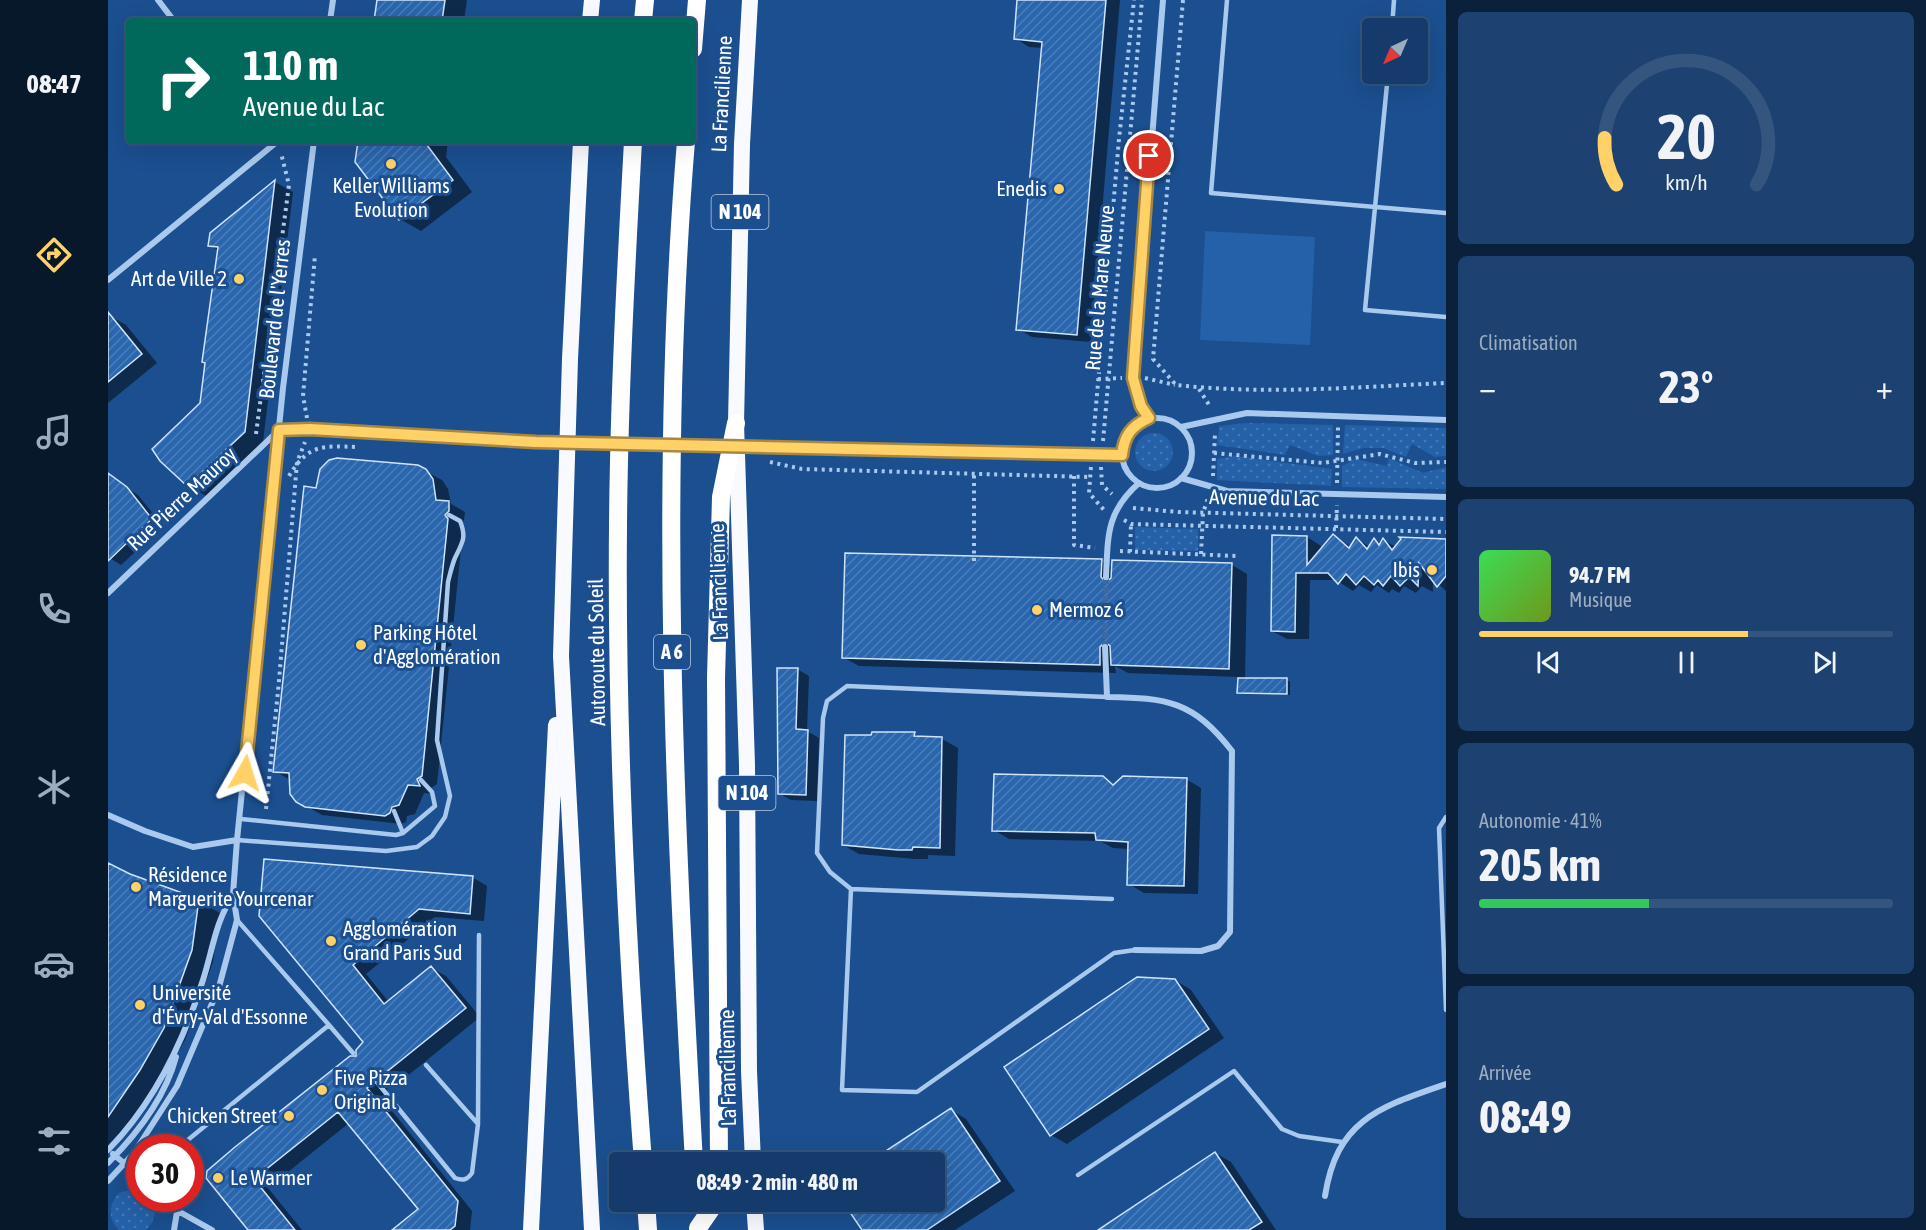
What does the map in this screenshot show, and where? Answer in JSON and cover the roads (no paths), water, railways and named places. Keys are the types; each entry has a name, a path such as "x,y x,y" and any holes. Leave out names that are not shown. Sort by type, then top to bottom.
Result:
{"highway":[{"path":"590,18 592,0"},
{"path":"643,18 645,0"},
{"path":"696,18 697,0"},
{"name":"La Francilienne","path":"750,0 742,144 736,423 747,765 749,1071 753,1152"},
{"path":"531,1230 561,656 570,359 581,144"},
{"name":"Autoroute du Soleil","path":"633,144 622,371 618,527 621,763 641,1152"},
{"name":"A 6","path":"686,144 673,379 672,717 694,1152"},
{"path":"718,1152 717,655 720,497 736,423"},
{"path":"561,656 592,1230"},
{"path":"636,1230 637,1212"},
{"path":"647,1212 648,1230"},
{"path":"697,1212 698,1229"},
{"path":"698,1229 709,1212"},
{"path":"755,1212 756,1230"}],"street":[{"path":"158,0 172,18"},
{"path":"330,18 333,0"},
{"name":"Rue de la Mare Neuve","path":"1149,418 1141,406 1133,378 1163,0"},
{"path":"267,144 270,148"},
{"path":"108,280 275,144"},
{"name":"Boulevard de l'Yerres","path":"149,1134 177,1086 219,987 237,920 233,894 237,840 241,819 279,430 314,144"},
{"path":"1181,427 1247,413 1446,420"},
{"path":"1149,418 1161,418 1181,427 1188,437 1192,457 1181,478 1162,487 1150,487 1139,483 1125,468 1122,455 1128,433 1137,424 1149,418"},
{"path":"279,430 310,429 536,442 1122,455"},
{"name":"Rue Pierre Mauroy","path":"108,593 279,430"},
{"name":"Avenue du Lac","path":"1181,478 1227,491 1446,497"},
{"path":"1106,577 1107,549 1113,514 1121,501 1139,483"},
{"path":"1105,647 1107,697 1162,701 1192,710 1215,729 1232,751 1230,932 1218,946 1201,951 1135,950"},
{"path":"108,815 145,831 193,847 237,840"},
{"name":"Boulevard de l'Yerres","path":"108,1150 163,1079 203,981 220,916 233,894"},
{"path":"108,1163 146,1118 169,1082 181,1039"},
{"path":"1325,1196 1329,1170 1342,1142 1366,1118 1404,1099 1446,1084"},
{"path":"108,1150 124,1164"},
{"name":"Boulevard de l'Yerres","path":"108,1181 124,1164"},
{"path":"174,1230 178,1212"},
{"path":"180,1212 212,1230"}],"lane":[{"path":"1227,0 1211,193 1446,213"},
{"path":"1393,18 1394,0"},
{"path":"1387,84 1377,207 1365,310 1446,317"},
{"path":"237,840 386,851 417,847 434,834 445,817 450,796 437,740 448,582 455,556 463,547 465,533 460,521 449,515"},
{"path":"1107,697 847,686 827,701 823,718 817,853 830,872 850,889 1112,899"},
{"path":"241,819 396,835 403,833 435,806 432,792 421,780"},
{"path":"394,811 403,833"},
{"path":"1446,817 1439,828 1446,1010"},
{"path":"850,889 842,1090 917,1092 1114,953 1135,950"},
{"path":"237,920 353,1053"},
{"path":"376,1081 455,1178 461,1180 468,1178 472,1173 478,1124 479,935"},
{"path":"195,1134 329,1025"},
{"path":"426,1065 478,1124"},
{"path":"1078,1175 1234,1071 1282,1130 1299,1136 1342,1142"}],"tunnel":[{"path":"1105,647 1106,577"}],"place":[{"name":"Keller Williams Evolution","path":"391,164"},
{"name":"Enedis","path":"1059,189"},
{"name":"Art de Ville 2","path":"239,279"},
{"name":"Ibis","path":"1432,570"},
{"name":"Mermoz 6","path":"1037,610"},
{"name":"Parking Hôtel d'Agglomération","path":"361,645"},
{"name":"Résidence Marguerite Yourcenar","path":"136,887"},
{"name":"Agglomération Grand Paris Sud","path":"331,941"},
{"name":"Université d'Évry-Val d'Essonne","path":"140,1005"},
{"name":"Five Pizza Original","path":"322,1090"},
{"name":"Chicken Street","path":"289,1116"},
{"name":"Le Warmer","path":"218,1178"}]}
